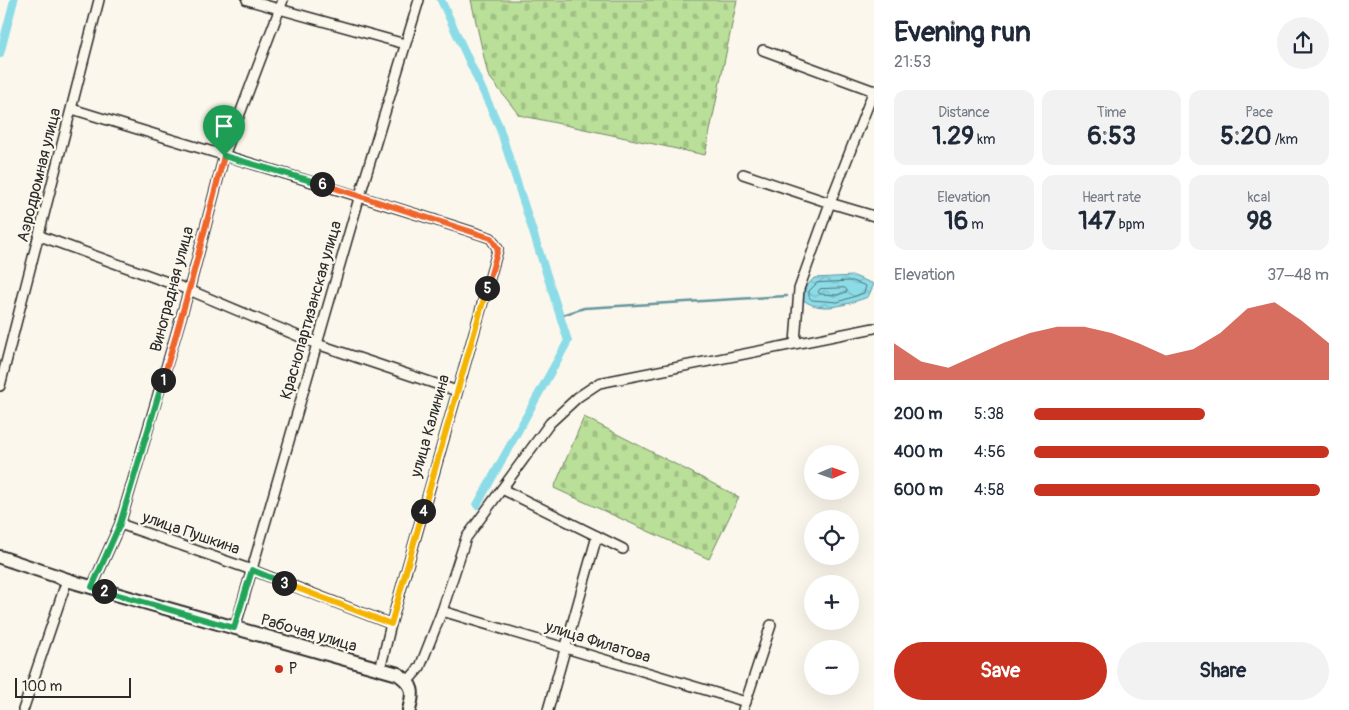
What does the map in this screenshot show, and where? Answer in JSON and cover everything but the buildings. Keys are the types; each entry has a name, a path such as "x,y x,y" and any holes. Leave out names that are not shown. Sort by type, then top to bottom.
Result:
{"street":[{"name":"Аэродромная улица","path":"0,386 99,0"},
{"path":"247,0 405,44"},
{"name":"Виноградная улица","path":"92,587 120,524 189,290 224,156 283,0"},
{"name":"Краснопартизанская улица","path":"234,628 419,0"},
{"path":"763,50 874,91 799,289 795,344"},
{"path":"72,109 360,196"},
{"path":"743,174 874,216"},
{"name":"улица Калинина","path":"360,196 491,238 498,249 391,624 380,670"},
{"path":"40,236 189,290 317,344 457,391"},
{"path":"409,710 413,695 408,681 420,667 442,611 466,538 550,423 578,397 599,383 874,328"},
{"path":"502,489 622,549"},
{"name":"улица Пушкина","path":"120,524 252,570 391,624"},
{"path":"548,710 597,536"},
{"name":"Рабочая улица","path":"0,557 67,580 398,674 408,681"},
{"path":"23,710 67,580"},
{"name":"улица Филатова","path":"442,611 566,647 744,706"},
{"path":"744,706 771,625"}],"green space":[{"path":"471,0 737,0 705,155 519,115 488,75"},
{"path":"584,417 739,497 709,559 554,488"}],"water":[{"path":"854,276 874,284 868,297 844,305 827,307 810,304 803,300 804,289 814,278"}],"waterway":[{"path":"0,54 14,0"},
{"path":"441,0 499,126 568,341 477,505"},
{"path":"560,316 584,308 787,296"}],"place":[{"name":"Р","path":"279,669"}],"route":[{"path":"224,156 360,196 491,238 498,249 391,624 252,570 234,628 92,587 120,524 189,290 224,156"}]}
